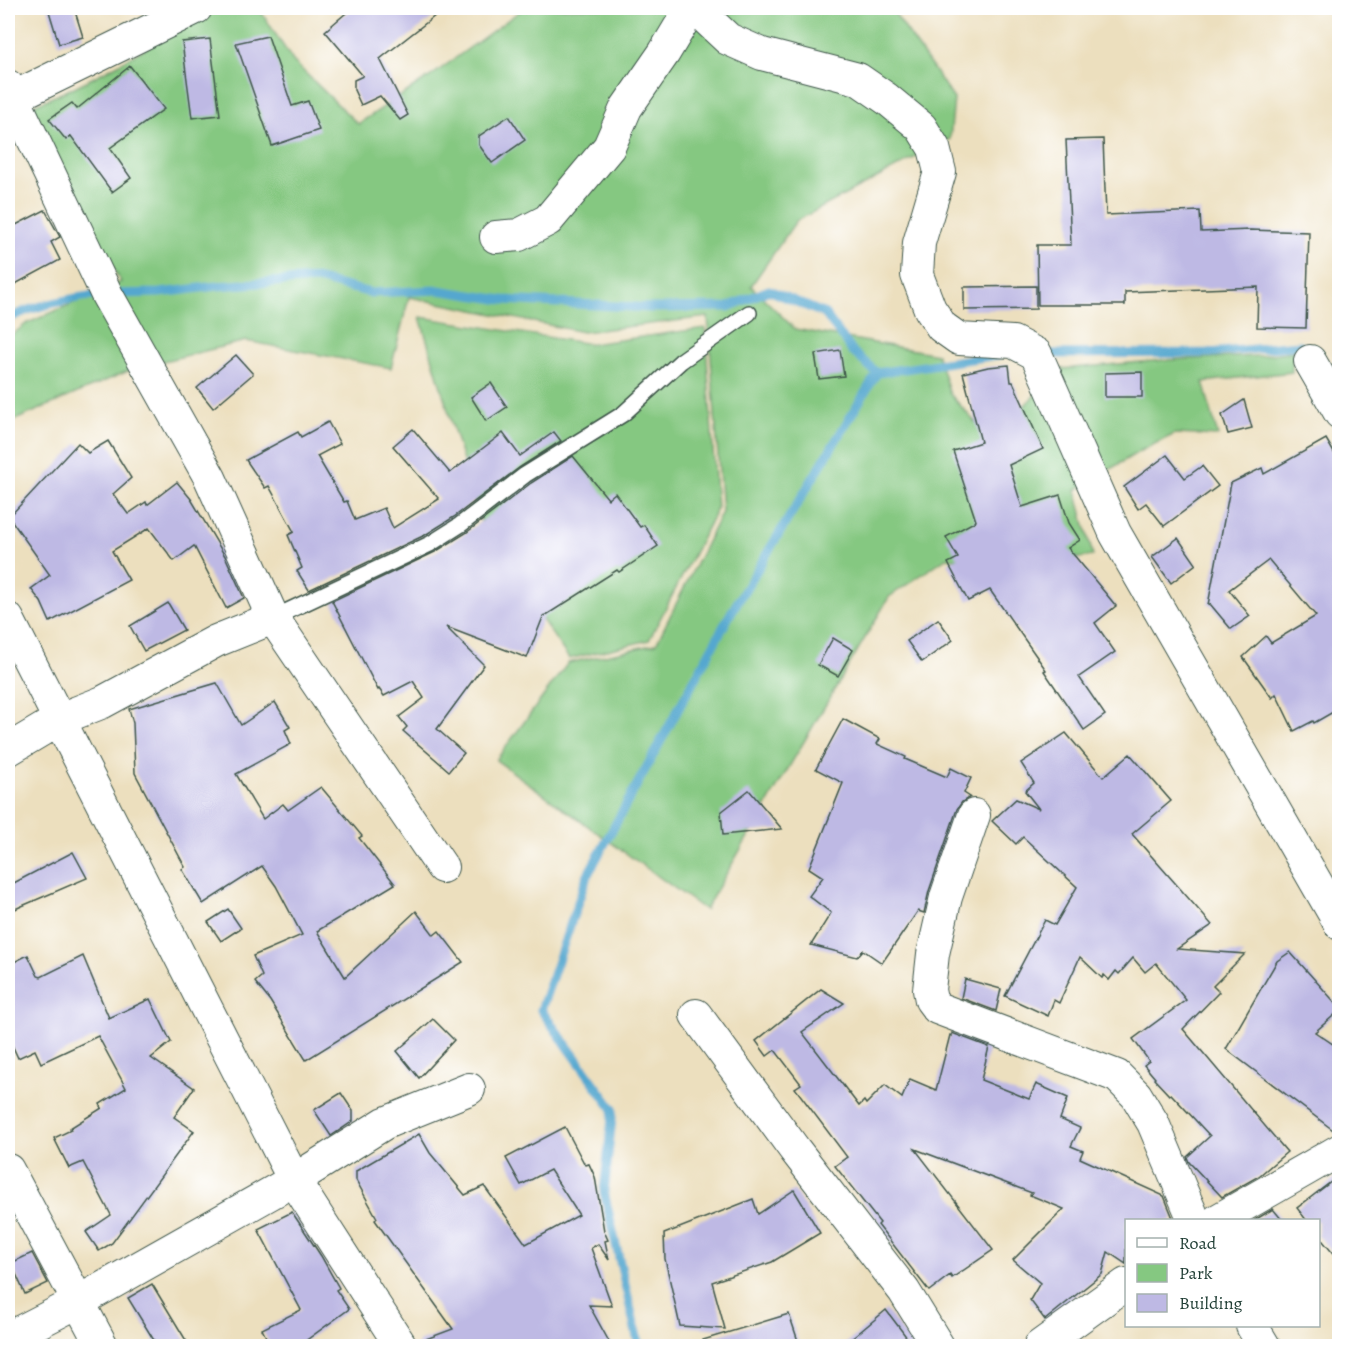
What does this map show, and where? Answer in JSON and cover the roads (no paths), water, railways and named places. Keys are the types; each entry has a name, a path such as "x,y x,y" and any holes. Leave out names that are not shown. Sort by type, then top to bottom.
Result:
{"street":[{"path":"196,8 11,92 107,294 210,478 273,618 442,867"},
{"path":"496,237 519,235 548,220 609,147 626,108 693,8 728,39 762,54 858,79 887,99 921,127 934,148 940,172 919,243 917,275 930,309 942,327 959,339 1013,342 1036,354 1115,533 1340,924"},
{"path":"1310,361 1340,413"},
{"path":"8,750 60,719 103,702 216,640 273,618"},
{"path":"8,619 294,1180 401,1347"},
{"path":"974,815 946,897 933,954 929,990 932,1000 937,1008 1117,1076 1136,1095 1153,1123 1193,1219"},
{"path":"696,1015 818,1181 904,1292 938,1347"},
{"path":"8,1338 78,1302 294,1180 385,1123 469,1089"},
{"path":"1221,1219 1340,1150"},
{"path":"8,1170 102,1347"},
{"path":"1040,1347 1125,1285"},
{"path":"1253,1327 1264,1347"}],"lane":[{"path":"273,618 430,544 460,525 525,474 623,414 681,361 749,313"}],"waterway":[{"path":"114,294 160,293 217,286 316,279 371,293 438,290 503,300 652,308 728,307 769,290 825,314 853,352 877,373"},
{"path":"8,320 38,307 101,295"},
{"path":"1042,354 1209,353 1300,345"},
{"path":"639,1346 604,1192 613,1109 541,1010 587,876 732,611 877,373 998,355"}]}
